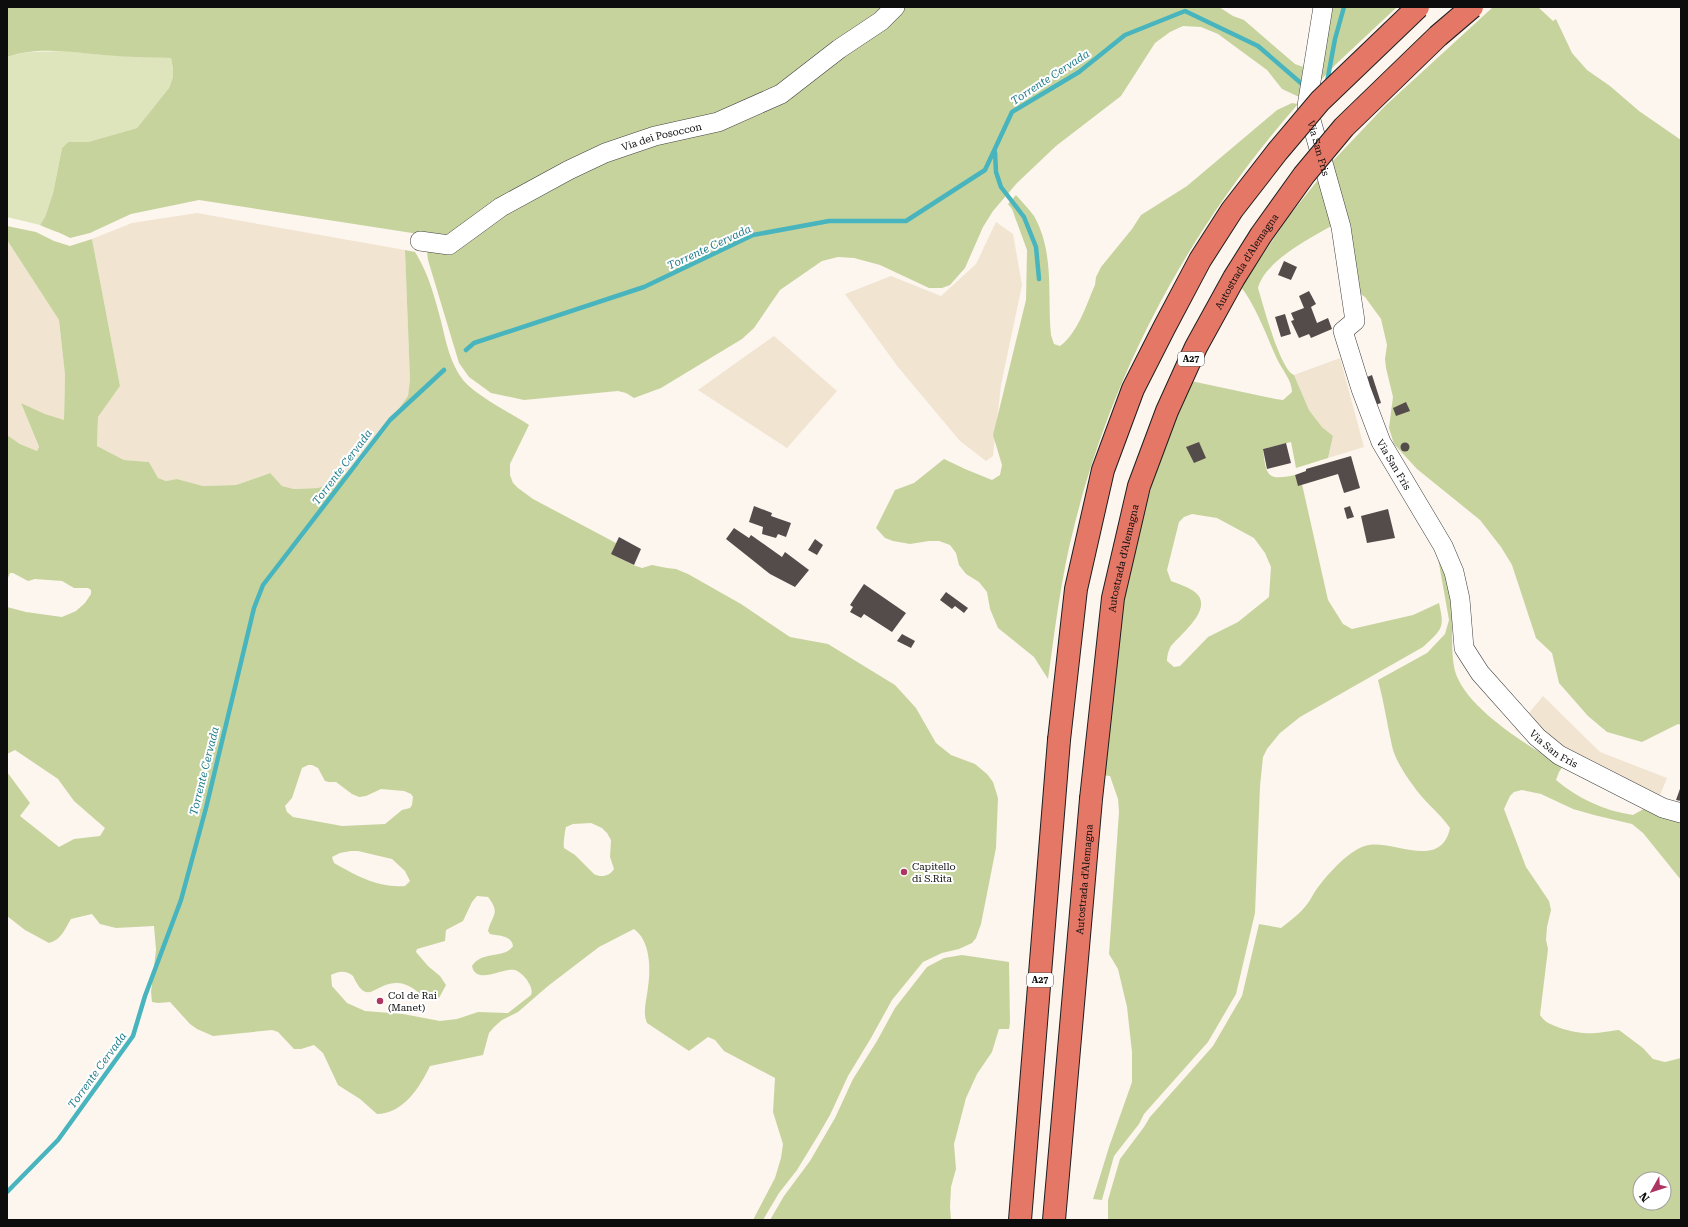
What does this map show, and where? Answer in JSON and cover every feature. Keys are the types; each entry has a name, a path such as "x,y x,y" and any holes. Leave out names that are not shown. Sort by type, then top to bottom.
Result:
{"highway":[{"name":"A27","path":"1020,1220 1059,740 1076,589 1103,470 1137,382 1200,260 1232,210 1277,152 1320,101 1418,7"},
{"name":"Autostrada d'Alemagna","path":"1054,1220 1091,799 1113,598 1137,494 1167,411 1196,347 1234,278 1261,235 1304,175 1344,127 1438,36 1472,7"}],"street":[{"name":"Via dei Posoccon","path":"420,241 448,245 501,207 569,170 605,153 655,136 718,122 781,94 839,49 881,21 895,7"},
{"name":"Via San Fris","path":"1323,7 1306,106 1341,227 1355,321 1343,331 1361,389 1381,442 1443,546 1454,572 1460,599 1464,648 1480,673 1537,737 1559,755 1663,808 1681,813"}],"shaded area":[{"path":"197,213 405,250 410,380 408,396 361,462 335,482 318,488 294,489 282,486 269,473 236,485 203,486 177,479 166,481 158,478 149,462 124,460 97,446 98,417 120,386 92,239 132,223"},
{"path":"996,222 1013,234 1022,285 1001,385 993,456 986,461 960,441 898,367 845,294 891,276 941,296 976,264"},
{"path":"7,240 59,320 65,375 64,421 21,403 39,448 37,451 20,444 7,435"},
{"path":"774,336 837,391 787,448 698,390"},
{"path":"1340,358 1364,447 1328,458 1333,436 1322,427 1309,410 1294,375"},
{"path":"1543,696 1600,752 1667,778 1656,805 1554,755 1515,730"}],"green space":[{"path":"7,7 1219,7 1233,16 1244,20 1295,64 1309,69 1300,96 1297,96 1282,89 1267,70 1218,34 1201,27 1183,26 1170,32 1155,43 1121,96 1056,146 1017,183 993,211 983,227 965,268 950,285 942,288 929,288 880,265 854,258 838,257 822,261 780,290 754,328 742,339 661,388 634,398 626,393 618,391 524,400 491,393 469,377 459,363 428,260 425,235 199,200 131,214 90,233 70,238 40,225 45,217 53,193 62,148 68,142 88,142 137,128 169,88 173,77 173,69 171,58 111,56 67,51 30,52 7,57"},
{"path":"1330,7 1397,7 1334,66 1316,85"},
{"path":"1493,7 1538,7 1553,21 1556,19 1572,53 1587,70 1610,86 1639,111 1681,140 1681,725 1678,724 1642,742 1607,732 1588,716 1559,683 1552,653 1536,638 1512,565 1501,547 1480,520 1417,469 1394,444 1389,428 1393,397 1386,368 1385,359 1387,345 1381,319 1365,297 1350,287 1329,165 1385,106"},
{"path":"67,51 104,55 171,58 173,77 169,88 137,128 88,142 68,142 62,148 53,193 45,217 40,225 7,217 7,57 29,52"},
{"path":"1292,103 1298,104 1259,151 1223,199 1190,250 1160,302 1110,411 1090,468 1069,546 1048,679 1034,657 998,628 990,609 987,592 979,582 966,574 959,565 956,553 950,545 939,541 910,544 893,541 885,538 876,528 895,490 914,483 944,459 992,480 1000,475 1002,465 993,435 1026,300 1027,250 1012,209 1008,204 1016,195 1034,216 1041,230 1048,260 1051,335 1054,344 1060,346 1072,334 1077,326 1095,285 1096,277 1101,267 1132,229 1141,215 1187,186 1277,110"},
{"path":"1322,175 1333,225 1278,260 1262,278 1258,288 1283,362 1294,375 1309,410 1322,427 1333,436 1328,458 1296,468 1291,442 1263,449 1267,471 1273,477 1295,475 1298,485 1302,484 1328,600 1343,624 1352,629 1413,615 1439,603 1442,624 1438,632 1423,647 1300,717 1280,733 1267,749 1263,757 1260,786 1255,913 1236,994 1208,1042 1144,1114 1139,1124 1114,1156 1102,1200 1093,1199 1109,1147 1132,1082 1132,1052 1127,1007 1118,969 1109,954 1119,812 1118,799 1110,776 1102,775 1125,590 1138,532 1166,440 1191,381 1283,400 1292,392 1289,379 1277,359 1257,313 1241,287 1289,216","holes":["1192,514 1217,518 1254,538 1265,553 1271,567 1269,597 1238,622 1208,637 1180,666 1174,667 1167,661 1169,650 1193,622 1201,608 1201,601 1198,595 1185,586 1171,581 1167,570 1179,522 1184,517"]},
{"path":"7,226 36,232 54,241 70,246 92,239 120,386 98,417 97,446 124,460 149,462 158,478 166,481 177,479 203,486 236,485 270,473 282,486 294,489 318,488 335,482 361,462 408,396 410,380 405,250 415,252 431,285 449,352 455,367 463,380 476,392 529,425 510,464 510,475 513,483 518,488 533,499 616,543 612,554 633,565 642,568 652,565 676,569 688,574 741,604 790,637 828,644 895,685 916,708 936,743 951,755 975,764 987,774 993,782 998,798 996,848 981,924 976,938 972,943 959,949 942,953 923,962 892,1000 848,1076 830,1115 819,1134 797,1170 779,1193 763,1220 753,1220 775,1178 781,1158 783,1144 773,1112 775,1078 724,1051 715,1040 708,1037 689,1051 647,1023 645,1010 649,980 648,955 643,940 634,929 599,947 548,986 518,1012 502,1020 489,1033 483,1055 430,1066 410,1098 395,1109 386,1113 377,1114 360,1099 338,1085 323,1053 314,1045 301,1049 294,1049 278,1032 272,1030 213,1036 190,1024 170,1002 152,1002 151,992 156,950 154,926 116,928 100,924 92,914 71,919 60,937 49,943 25,930 7,916 7,772 30,803 20,816 59,847 74,839 100,836 105,828 74,801 58,779 15,750 7,754 7,607 26,612 62,617 76,611 85,603 91,594 91,590 88,588 74,588 62,581 35,579 28,581 13,573 10,573 7,580 7,435 20,444 37,451 39,447 21,403 45,414 64,420 65,375 59,320 7,240","holes":["308,765 318,768 325,781 336,782 352,794 359,797 366,796 381,789 404,791 411,794 413,797 412,805 410,808 402,810 385,824 342,826 293,817 287,812 285,806 292,798 302,768","591,823 602,828 607,833 611,840 610,857 614,869 608,875 602,876 594,874 575,855 564,848 566,827 573,824","358,851 392,859 405,871 410,881 405,886 395,886 368,880 334,863 332,857 340,853","477,896 488,897 495,911 488,931 490,934 507,938 512,942 513,946 505,952 487,956 476,961 472,966 475,972 479,975 484,975 515,970 525,977 532,991 531,995 508,1013 478,1012 457,1019 440,1021 403,1014 365,1011 347,1003 332,986 331,975 339,972 345,972 353,976 363,991 372,992 388,984 401,983 410,986 429,1001 439,998 446,985 440,976 428,966 416,952 417,949 445,941 446,930 463,921 472,902"]},
{"path":"1436,547 1448,575 1453,592 1452,641 1455,671 1461,685 1472,699 1485,713 1517,738 1563,766 1556,780 1564,787 1582,798 1602,807 1623,813 1633,815 1647,807 1681,820 1681,880 1643,833 1632,824 1573,809 1541,794 1522,790 1514,792 1510,796 1504,809 1526,867 1549,901 1551,910 1547,927 1546,940 1548,949 1540,1015 1550,1024 1579,1033 1619,1030 1643,1048 1653,1059 1665,1062 1681,1058 1681,1220 1108,1220 1108,1200 1120,1159 1150,1117 1213,1046 1242,996 1259,924 1281,928 1302,910 1332,870 1347,856 1362,847 1369,845 1380,845 1416,851 1428,851 1437,848 1445,841 1450,828 1416,790 1395,756 1378,680 1427,653 1445,634 1449,620"},
{"path":"962,955 1009,962 1010,1023 1009,1029 999,1029 992,1052 977,1074 966,1098 954,1144 956,1169 951,1187 951,1220 770,1220 784,1196 810,1161 835,1118 853,1079 877,1041 895,1008 927,967 944,958"}],"building":[{"path":"1284,261 1297,267 1291,280 1278,275"},
{"path":"1309,291 1316,304 1311,307 1317,323 1328,318 1332,329 1311,338 1309,334 1299,338 1291,321 1294,320 1291,313 1304,308 1299,296"},
{"path":"1285,314 1291,334 1281,337 1275,317"},
{"path":"1372,375 1381,403 1369,407 1360,380"},
{"path":"1406,402 1410,411 1396,416 1393,408"},
{"path":"1199,442 1206,458 1194,463 1186,447"},
{"path":"1286,443 1291,463 1267,469 1263,449"},
{"path":"1403,443 1407,443 1409,447 1407,451 1403,451 1401,449 1401,445"},
{"path":"1351,456 1360,488 1344,493 1338,474 1298,486 1295,475 1306,471 1306,469"},
{"path":"754,506 772,513 771,516 791,523 786,537 778,534 776,538 762,534 763,527 749,522"},
{"path":"1350,506 1354,517 1347,519 1344,508"},
{"path":"1388,509 1395,538 1367,543 1361,516"},
{"path":"734,528 749,538 751,535 782,557 785,552 809,570 795,587 770,574 726,539"},
{"path":"619,537 641,549 634,565 611,554"},
{"path":"815,539 823,545 817,555 808,550"},
{"path":"864,584 906,613 892,632 864,614 861,618 850,612 853,607 850,605"},
{"path":"946,592 968,608 964,613 955,606 952,609 940,600"},
{"path":"902,634 915,641 911,648 897,641"},
{"path":"1681,786 1681,801 1676,800"}],"waterway":[{"name":"Torrente Cervada","path":"1327,82 1335,39 1344,7"},
{"name":"Torrente Cervada","path":"466,350 474,343 644,287 753,235 829,221 906,221 985,170 1012,112 1079,72 1125,35 1185,11 1258,46 1302,84"},
{"path":"995,152 996,172 1001,187 1024,217 1036,247 1039,279"},
{"name":"Torrente Cervada","path":"7,1192 58,1140 133,1036 145,996 181,900 206,808 254,608 263,585 390,420 444,370"}],"place":[{"name":"Capitello di S.Rita","path":"904,872"},
{"name":"Col de Rai (Manet)","path":"380,1001"}]}
